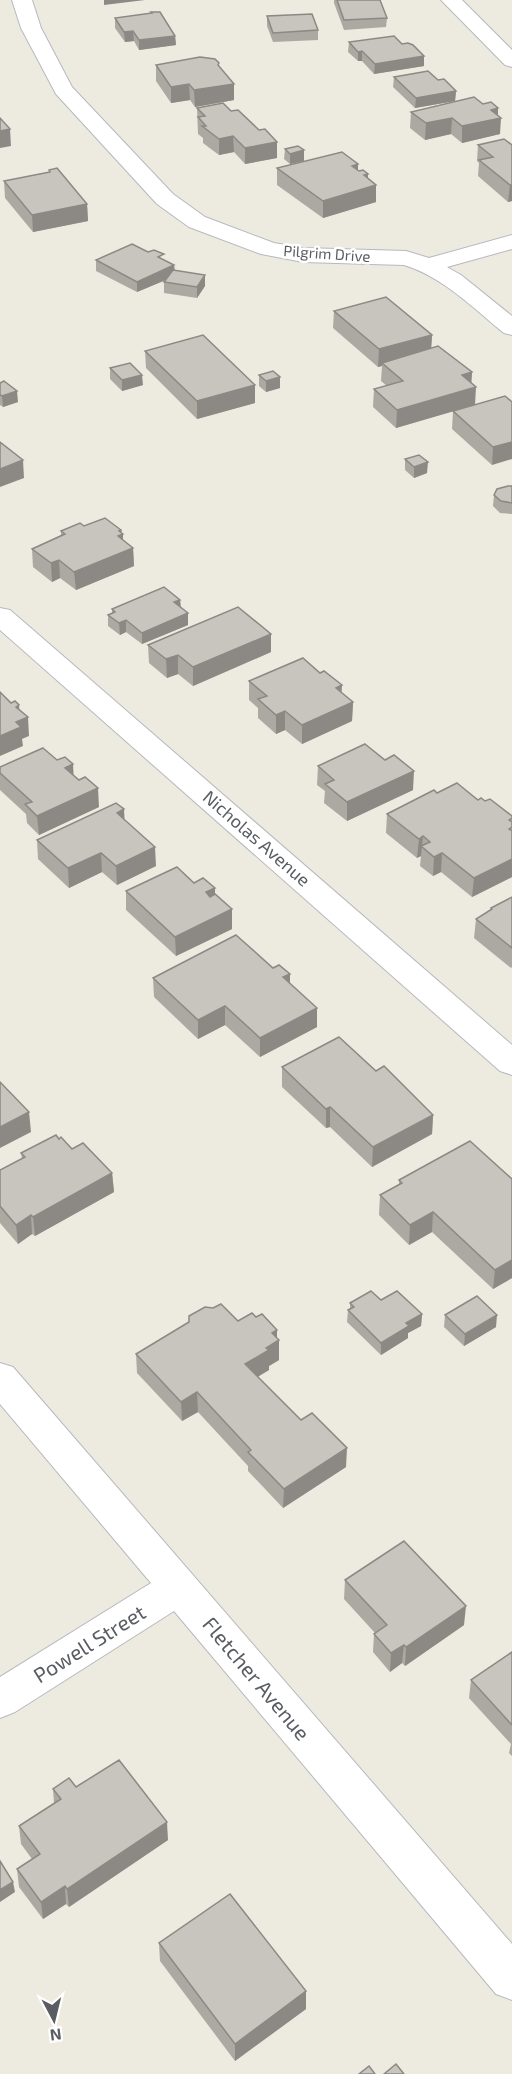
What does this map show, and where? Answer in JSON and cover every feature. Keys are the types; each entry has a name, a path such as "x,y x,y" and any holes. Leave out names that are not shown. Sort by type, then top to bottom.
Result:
{"street":[{"name":"Pilgrim Drive","path":"22,0 31,28 63,90 165,199 196,222 269,249 303,255 406,258 428,265 453,280 512,328"},
{"path":"451,0 512,61"},
{"path":"428,265 512,242"},
{"name":"Nicholas Avenue","path":"0,616 512,1063"},
{"name":"Fletcher Avenue","path":"0,1378 512,1978"},
{"name":"Powell Street","path":"0,1699 179,1587"}],"building":[{"path":"337,0 380,0 387,18 344,20"},
{"path":"160,12 175,36 139,40 133,31 124,32 115,18 152,13"},
{"path":"312,14 318,30 273,33 267,16"},
{"path":"394,36 402,44 413,45 424,56 375,64 362,51 358,52 349,42"},
{"path":"200,57 215,59 234,84 194,90 189,84 171,87 156,65"},
{"path":"428,71 438,80 444,79 456,91 416,98 394,77"},
{"path":"474,97 483,104 491,102 498,108 491,110 501,118 462,126 452,118 426,123 411,112"},
{"path":"223,103 231,111 238,110 259,130 265,129 277,142 245,148 233,136 219,139 202,126 206,126 198,117 205,116 197,108"},
{"path":"0,118 10,129 0,131"},
{"path":"504,139 512,145 512,185 479,160 493,157 478,145"},
{"path":"298,146 304,150 290,154 285,149"},
{"path":"342,152 358,164 352,166 359,171 363,170 368,174 364,175 376,185 323,201 277,168"},
{"path":"57,168 87,204 32,215 4,181 50,172 49,170"},
{"path":"132,244 148,252 154,250 164,254 158,257 174,265 137,282 96,260"},
{"path":"173,270 205,275 197,287 164,282"},
{"path":"386,297 432,335 379,349 334,311"},
{"path":"203,335 255,385 197,401 145,351"},
{"path":"438,346 472,372 462,375 476,387 397,410 374,389 403,381 382,363"},
{"path":"130,363 142,375 122,380 110,368"},
{"path":"273,371 280,377 266,381 259,375"},
{"path":"4,381 17,391 0,395 0,383"},
{"path":"505,396 512,402 512,442 493,447 453,411"},
{"path":"0,442 23,460 0,469"},
{"path":"419,455 428,462 414,467 405,459"},
{"path":"512,486 512,503 501,501 494,495 497,489"},
{"path":"105,518 121,530 119,531 123,534 118,536 133,548 74,572 59,560 51,563 32,549 65,534 61,531 80,523 84,526"},
{"path":"164,587 180,600 174,602 188,613 142,633 126,620 119,623 108,615 115,612 112,609"},
{"path":"238,607 271,634 193,667 178,655 166,659 148,645"},
{"path":"303,658 320,673 324,671 342,685 336,688 353,702 302,725 285,711 276,715 258,699 267,696 249,681"},
{"path":"0,692 11,703 15,701 19,705 16,707 28,717 16,722 21,727 0,736"},
{"path":"365,744 385,760 394,755 414,771 347,802 325,784 334,780 318,766"},
{"path":"43,748 57,760 65,757 73,764 65,768 79,780 85,777 98,788 37,816 25,804 32,802 0,773 0,767"},
{"path":"457,783 478,800 490,799 512,816 509,820 512,822 512,827 509,829 512,831 512,859 474,878 442,853 434,857 421,846 430,842 423,836 419,839 387,814 434,790 437,793"},
{"path":"116,803 124,809 117,813 155,847 116,866 101,853 68,868 37,840"},
{"path":"177,867 194,883 203,878 215,888 206,892 210,897 215,894 232,909 175,937 126,891"},
{"path":"512,897 512,948 476,919"},
{"path":"236,935 273,968 279,965 290,974 283,977 317,1008 260,1038 225,1006 198,1020 153,978"},
{"path":"339,1037 376,1071 384,1066 433,1115 373,1147 330,1107 326,1109 282,1067"},
{"path":"0,1082 29,1112 0,1127"},
{"path":"56,1135 72,1149 83,1143 112,1173 16,1225 0,1206 0,1170 25,1157 21,1153"},
{"path":"470,1141 512,1179 512,1260 495,1270 433,1212 410,1225 380,1195 402,1183 399,1180"},
{"path":"371,1291 381,1300 397,1291 422,1314 406,1323 409,1326 381,1343 348,1310 354,1307 350,1303"},
{"path":"477,1296 497,1315 465,1334 445,1315"},
{"path":"221,1304 238,1321 252,1313 256,1317 262,1314 277,1330 272,1333 279,1340 266,1348 269,1350 245,1364 301,1420 312,1413 347,1448 284,1489 248,1452 251,1450 197,1392 181,1402 136,1354 189,1322 189,1316 205,1307 213,1308"},
{"path":"404,1541 466,1606 406,1647 404,1645 391,1653 374,1634 387,1625 345,1580"},
{"path":"512,1652 512,1725 471,1680"},
{"path":"119,1760 167,1822 67,1889 65,1886 41,1902 17,1869 40,1854 19,1826 61,1799 53,1789 69,1778 76,1787"},
{"path":"0,1861 13,1882 0,1890"},
{"path":"230,1894 306,1991 235,2044 159,1943"},
{"path":"396,2064 404,2074 384,2074"},
{"path":"369,2066 375,2074 359,2074"}]}
